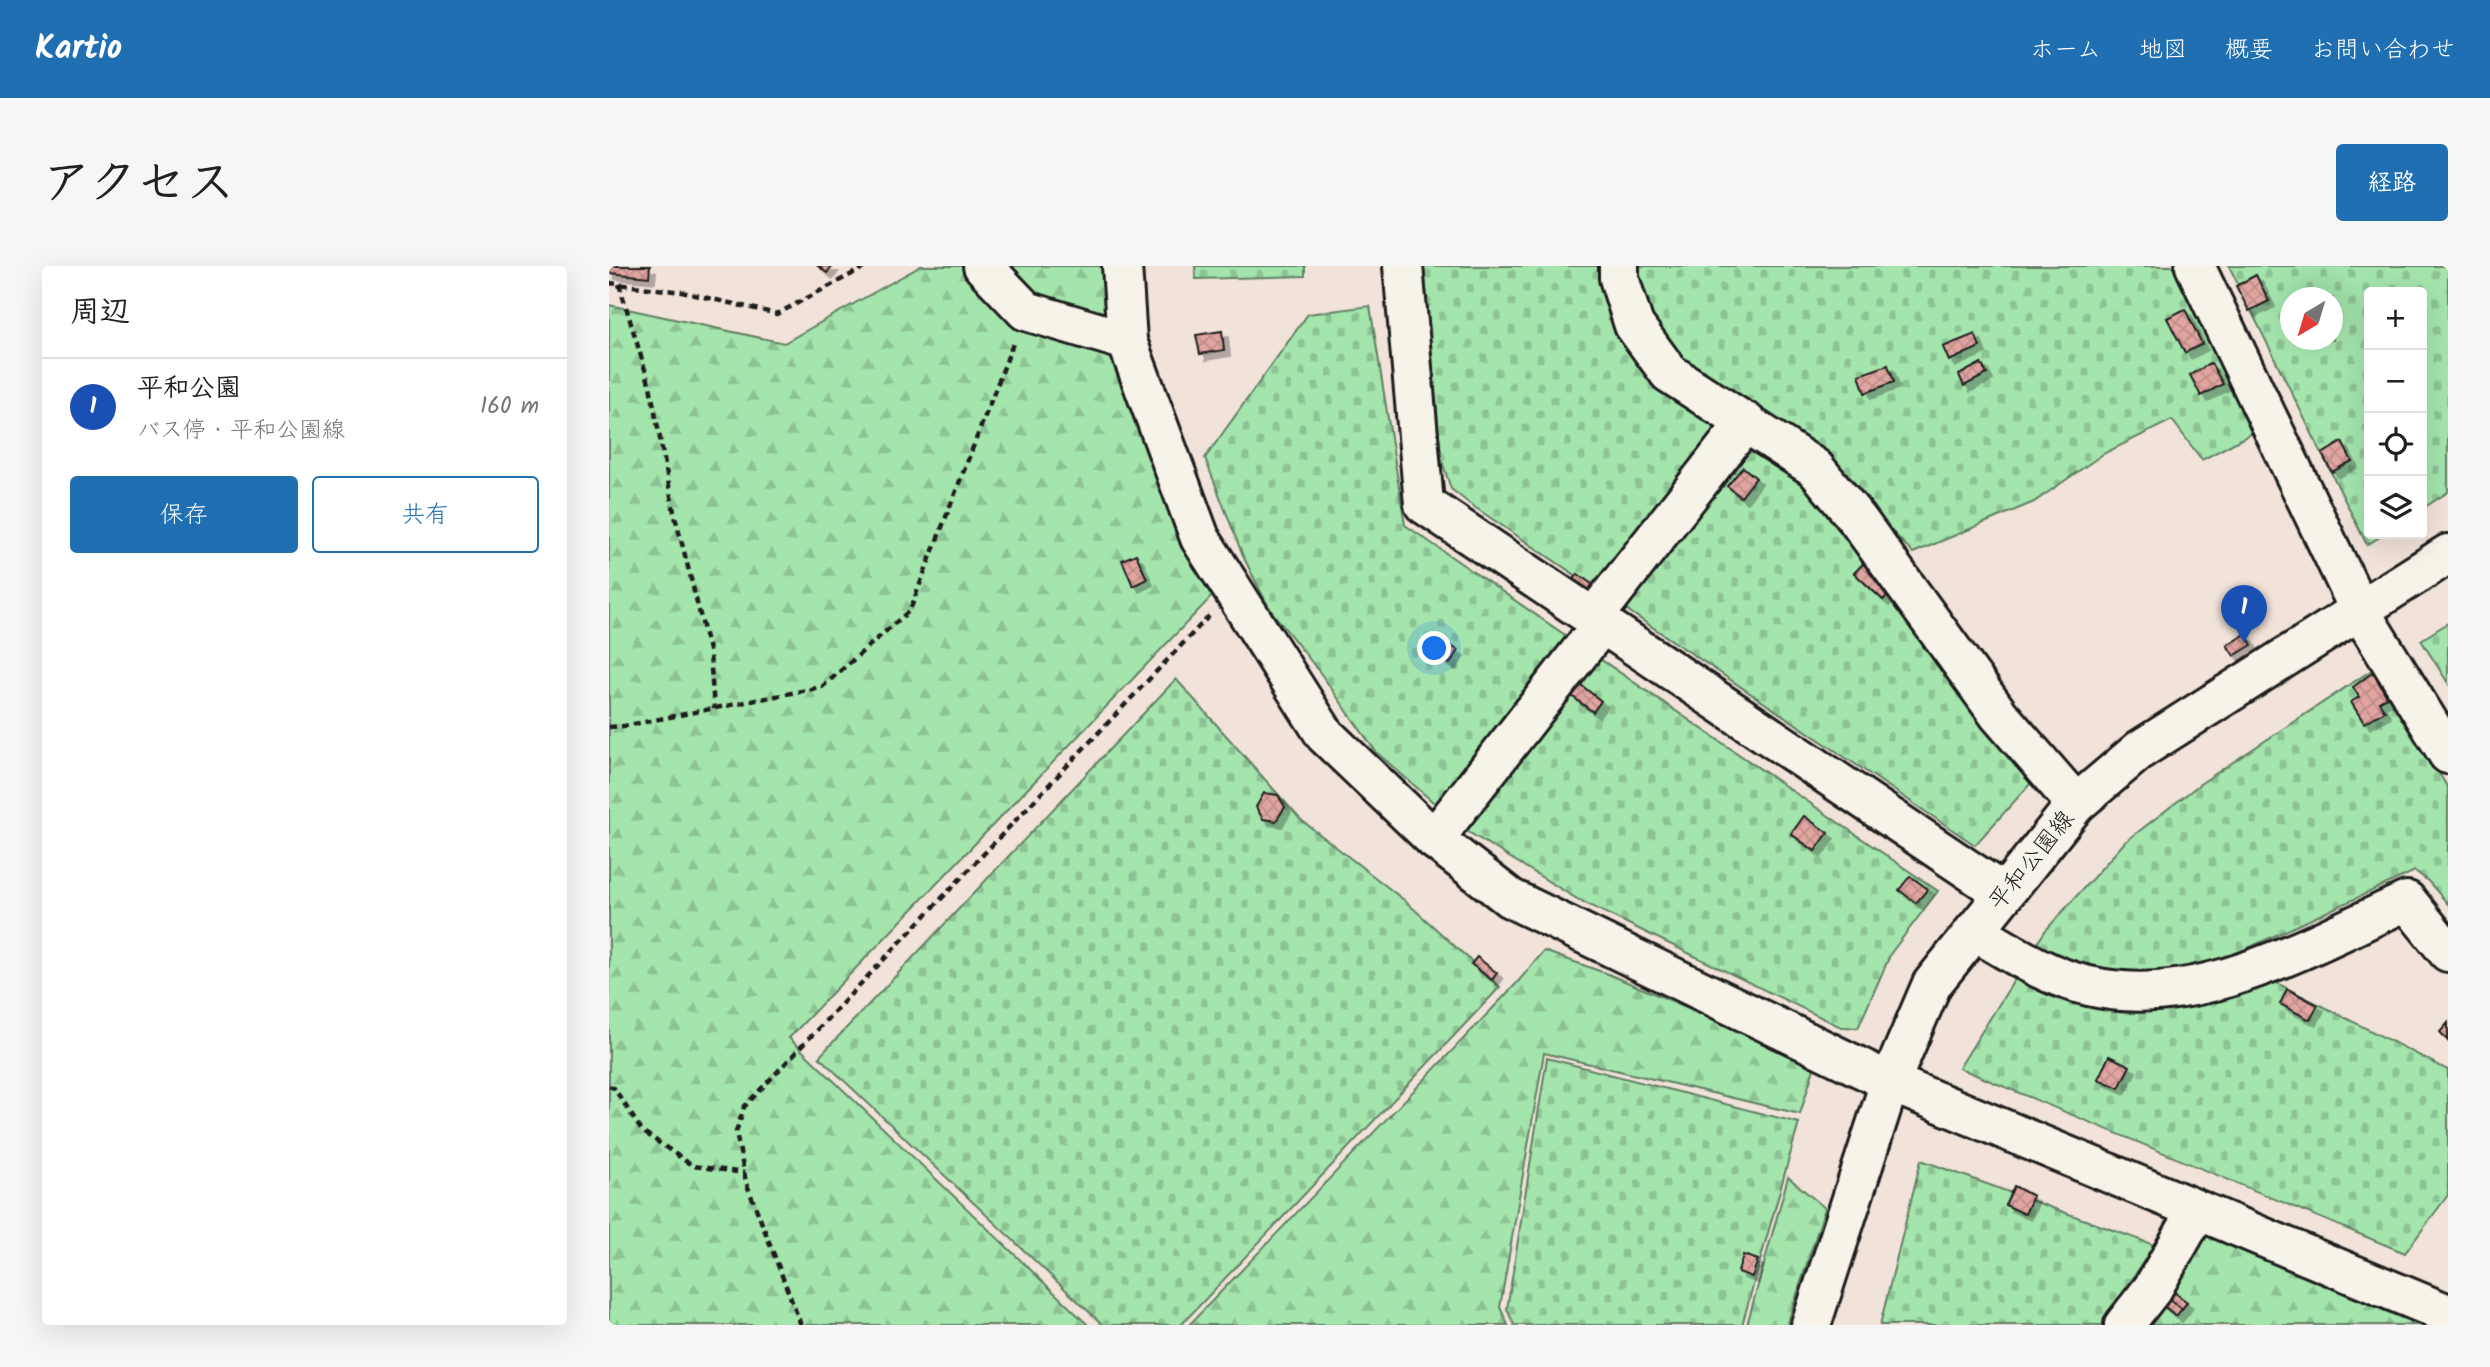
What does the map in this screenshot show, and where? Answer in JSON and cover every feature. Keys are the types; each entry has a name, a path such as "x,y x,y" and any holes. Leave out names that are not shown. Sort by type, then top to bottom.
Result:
{"street":[{"path":"983,266 1026,311 1127,341"},
{"path":"1122,266 1127,341 1200,538 1325,735 1434,839 1510,898 1890,1082 2448,1314"},
{"path":"1403,266 1423,504 2003,893"},
{"path":"1619,266 1619,278 1634,325 1669,373 1815,468 1857,519 1999,715 2076,804"},
{"path":"2195,266 2360,611 2448,754"},
{"path":"1434,839 1747,422"},
{"name":"平和公園線","path":"1811,1325 1890,1082 1932,984 2076,804 2141,749 2448,554"},
{"path":"1973,932 2035,966 2088,986 2141,994 2203,985 2271,962 2407,901 2448,951"},
{"path":"2124,1325 2153,1288 2197,1211"}],"path":[{"path":"609,283 682,292 777,314 867,266"},
{"path":"619,284 650,386 674,512 710,654 714,709"},
{"path":"609,727 822,687 910,610 1026,311"},
{"path":"801,1325 745,1173 736,1132 744,1107 1233,590"},
{"path":"609,1086 614,1088 642,1130 692,1166 745,1173"}],"green space":[{"path":"921,266 1109,266 1217,591 789,1038 1088,1325 609,1325 609,305 784,343"},
{"path":"1195,266 1305,266 1305,276 1196,279"},
{"path":"1424,266 1608,266 1615,308 1843,505 2032,782 1975,845 1451,489 1441,458"},
{"path":"1631,266 2180,266 2258,430 2202,460 2172,420 2103,454 2034,502 1913,553 1842,479 1672,353 1646,314"},
{"path":"2229,266 2448,266 2448,492 2427,506 2427,287 2364,287 2364,539"},
{"path":"1370,306 1405,525 1938,891 1891,953 1858,1028 1841,1027 1579,900 1465,830 1376,752 1321,674 1269,608 1243,556 1205,458 1308,314"},
{"path":"2364,539 2376,539 2367,545"},
{"path":"2448,623 2448,683 2421,640"},
{"path":"2375,668 2448,788 2448,904 2428,881 2415,871 2246,949 2269,979 2448,1070 2448,1195 2405,1253 1959,1068 2045,931 2125,842 2200,784"},
{"path":"1176,679 1300,819 1404,900 1500,987 1181,1325 1103,1325 819,1057"},
{"path":"1544,951 1608,974 1816,1062 1800,1114 1544,1053 1500,1307 1508,1325 1189,1325 1516,984"},
{"path":"1547,1058 1799,1123 1742,1325 1514,1325 1507,1309"},
{"path":"1921,1160 2154,1245 2103,1325 1880,1325"},
{"path":"1788,1177 1825,1208 1787,1325 1747,1325"},
{"path":"2203,1234 2416,1324 2419,1325 2144,1325"}],"building":[{"path":"609,266 650,266 649,277 609,273"},
{"path":"818,266 832,266 827,273"},
{"path":"2256,275 2269,301 2249,311 2236,286"},
{"path":"2185,309 2202,344 2185,353 2167,318"},
{"path":"1222,331 1224,350 1200,354 1196,335"},
{"path":"1975,334 1980,347 1949,361 1943,347"},
{"path":"1981,363 1987,374 1964,386 1959,375"},
{"path":"2211,363 2223,384 2201,396 2190,375"},
{"path":"1888,365 1894,382 1865,393 1859,375"},
{"path":"2342,442 2352,461 2332,472 2322,454"},
{"path":"1743,467 1756,478 1741,497 1727,486"},
{"path":"1867,550 1896,587 1883,600 1854,573 1864,563 1859,558"},
{"path":"1136,554 1147,579 1133,586 1122,560"},
{"path":"1578,574 1600,590 1593,599 1571,583"},
{"path":"2246,634 2252,645 2234,656 2227,645"},
{"path":"1439,639 1458,650 1450,664 1430,653"},
{"path":"2373,672 2387,697 2379,702 2385,711 2364,723 2351,702 2359,697 2353,687"},
{"path":"1581,685 1601,701 1593,712 1572,696"},
{"path":"1264,793 1278,795 1285,807 1276,821 1263,819 1256,807"},
{"path":"1804,816 1828,833 1815,851 1791,834"},
{"path":"1910,876 1928,889 1916,903 1899,890"},
{"path":"1477,957 1497,973 1492,980 1471,964"},
{"path":"2287,989 2318,1005 2310,1020 2280,1004"},
{"path":"2448,1023 2448,1041 2440,1032"},
{"path":"2109,1056 2130,1066 2119,1088 2098,1079"},
{"path":"2014,1186 2033,1196 2025,1214 2005,1205"},
{"path":"1743,1255 1758,1260 1752,1277 1738,1272"},
{"path":"2166,1286 2187,1302 2182,1309 2161,1293"},
{"path":"2161,1293 2182,1309 2176,1316 2155,1299"}],"place":[{"name":"平和公園","path":"2244,643"}]}
